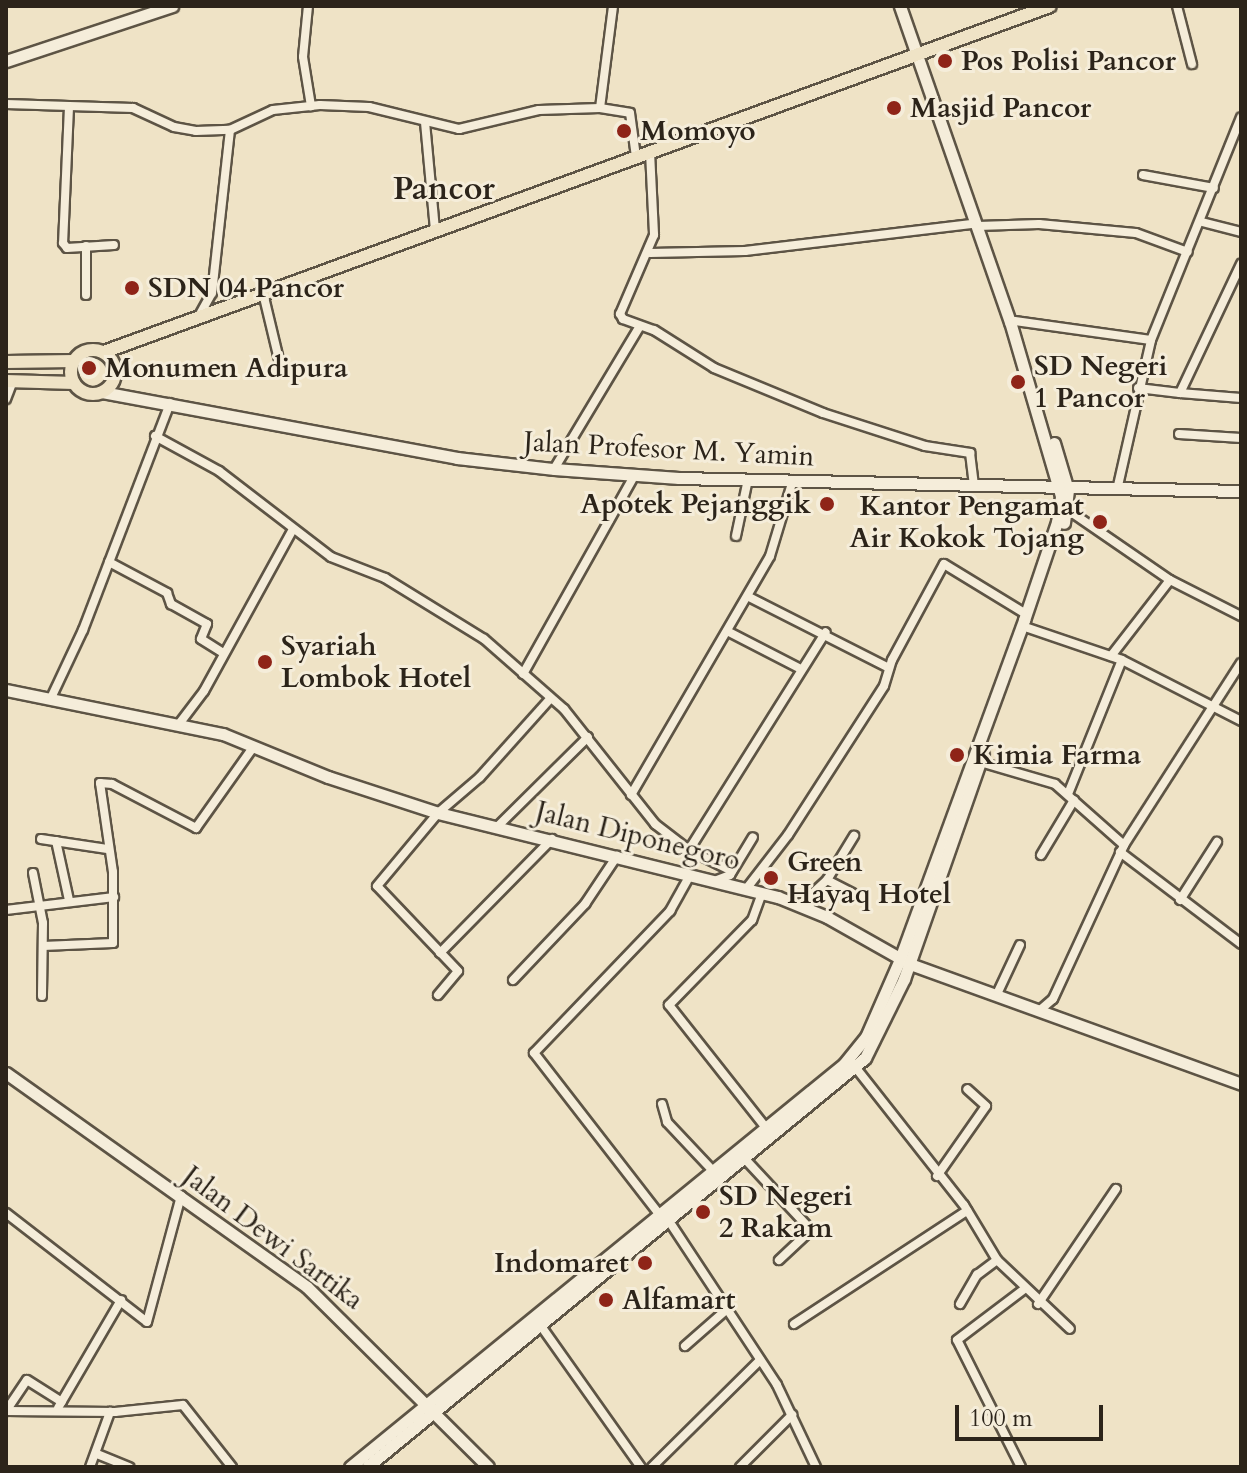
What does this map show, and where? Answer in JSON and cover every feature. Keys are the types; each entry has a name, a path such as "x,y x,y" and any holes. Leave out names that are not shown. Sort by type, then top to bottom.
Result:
{"main road":[{"path":"6,61 172,6"},
{"path":"350,1467 430,1409 545,1318 664,1217 712,1170 856,1068 878,1040 1068,510 1015,321 975,225 935,85 918,54 900,6"},
{"path":"6,362 74,361 87,351 104,352 1050,6"},
{"path":"664,1217 745,1159 769,1131 859,1048 905,961 980,762 1027,621 1064,490 991,263"},
{"path":"10,381 74,383 89,393 102,392 116,373 104,352"},
{"path":"74,361 74,383"},
{"name":"Jalan Profesor M. Yamin","path":"102,392 457,458 634,476 1064,490 1241,491"},
{"name":"Jalan Diponegoro","path":"6,690 179,724 254,746 438,813 499,825 747,888 799,906 905,961 1241,1084"},
{"name":"Jalan Dewi Sartika","path":"6,1073 322,1299 488,1467"},
{"path":"367,1467 430,1409"}],"street":[{"path":"308,6 303,57 311,106"},
{"path":"600,108 613,6"},
{"path":"1177,6 1192,64"},
{"path":"6,104 133,108 184,130 230,130 264,113 311,106 369,107 467,129 539,110 600,108 630,113 636,157"},
{"path":"69,107 63,243 67,248 114,245"},
{"path":"1116,491 1151,340 1202,222 1241,117"},
{"path":"425,122 435,230"},
{"path":"197,318 212,293 230,130"},
{"path":"650,152 654,235 650,253 620,314 714,368 823,413 925,446 970,453 974,486"},
{"path":"1143,175 1214,188"},
{"path":"1202,222 1241,232"},
{"path":"650,253 745,251 975,225 1039,224 1128,232 1188,252"},
{"path":"86,246 86,295"},
{"path":"1180,393 1241,264"},
{"path":"263,293 282,372"},
{"path":"1015,321 1151,340"},
{"path":"554,469 640,326"},
{"path":"6,399 10,381"},
{"path":"1138,388 1241,398"},
{"path":"51,698 109,562 170,403"},
{"path":"1179,434 1241,438"},
{"path":"155,436 199,457 331,557 385,578 484,639 588,737 655,824 689,850 732,871"},
{"path":"523,674 634,476"},
{"path":"736,536 748,479"},
{"path":"631,795 749,597 784,525 793,480"},
{"path":"1068,510 1170,580 1241,616"},
{"path":"179,724 293,529"},
{"path":"109,562 167,593 171,604 207,624 201,639 223,653"},
{"path":"747,888 811,800 884,686 889,668 944,564 1027,621 1122,660 1241,721"},
{"path":"1111,656 1170,580"},
{"path":"749,597 826,632 889,668"},
{"path":"727,631 801,669"},
{"path":"689,850 826,632"},
{"path":"1041,855 1071,797 1122,660"},
{"path":"1039,1011 1053,999 1122,848 1241,663"},
{"path":"438,995 458,973 377,886 438,813 480,777 550,699"},
{"path":"499,825 588,737"},
{"path":"43,946 111,944 114,897 102,781 193,828 202,823 254,746"},
{"path":"980,762 1043,779 1071,797 1180,900 1241,944"},
{"path":"799,906 827,880 854,836"},
{"path":"717,880 732,871 753,837"},
{"path":"440,953 552,838"},
{"path":"41,839 107,849"},
{"path":"56,841 69,900"},
{"path":"1180,900 1217,842"},
{"path":"513,980 585,904 617,856"},
{"path":"33,873 41,902 42,996"},
{"path":"690,875 670,911 534,1053 664,1217 760,1360 792,1415 816,1467"},
{"path":"827,880 852,893"},
{"path":"762,893 739,935 669,1002 769,1131"},
{"path":"6,910 41,902 114,897"},
{"path":"997,994 1020,945"},
{"path":"856,1068 967,1211 997,1260 1023,1290 1070,1329"},
{"path":"937,1176 986,1106 967,1089"},
{"path":"662,1104 667,1122 712,1170"},
{"path":"745,1159 811,1230 779,1260"},
{"path":"1038,1304 1116,1189"},
{"path":"6,1213 147,1322 181,1196"},
{"path":"794,1324 967,1211"},
{"path":"960,1304 977,1275 997,1260"},
{"path":"1021,1467 957,1340 1023,1290"},
{"path":"60,1405 121,1300"},
{"path":"685,1346 726,1310"},
{"path":"545,1318 641,1467"},
{"path":"652,1467 760,1360"},
{"path":"6,1411 27,1380 60,1405"},
{"path":"6,1411 60,1405 110,1412 186,1407 232,1467"},
{"path":"90,1467 110,1412"},
{"path":"740,1467 792,1415"},
{"path":"97,1454 129,1467"}],"place":[{"name":"Pos Polisi Pancor","path":"945,61"},
{"name":"Masjid Pancor","path":"894,108"},
{"name":"Momoyo","path":"624,131"},
{"name":"SDN 04 Pancor","path":"132,288"},
{"name":"Monumen Adipura","path":"89,368"},
{"name":"SD Negeri 1 Pancor","path":"1018,382"},
{"name":"Apotek Pejanggik","path":"827,504"},
{"name":"Kantor Pengamat Air Kokok Tojang","path":"1100,522"},
{"name":"Syariah Lombok Hotel","path":"265,662"},
{"name":"Kimia Farma","path":"957,755"},
{"name":"Green Hayaq Hotel","path":"771,878"},
{"name":"SD Negeri 2 Rakam","path":"703,1212"},
{"name":"Indomaret","path":"645,1263"},
{"name":"Alfamart","path":"606,1300"}],"district":[{"name":"Pancor","path":"444,189"}]}
